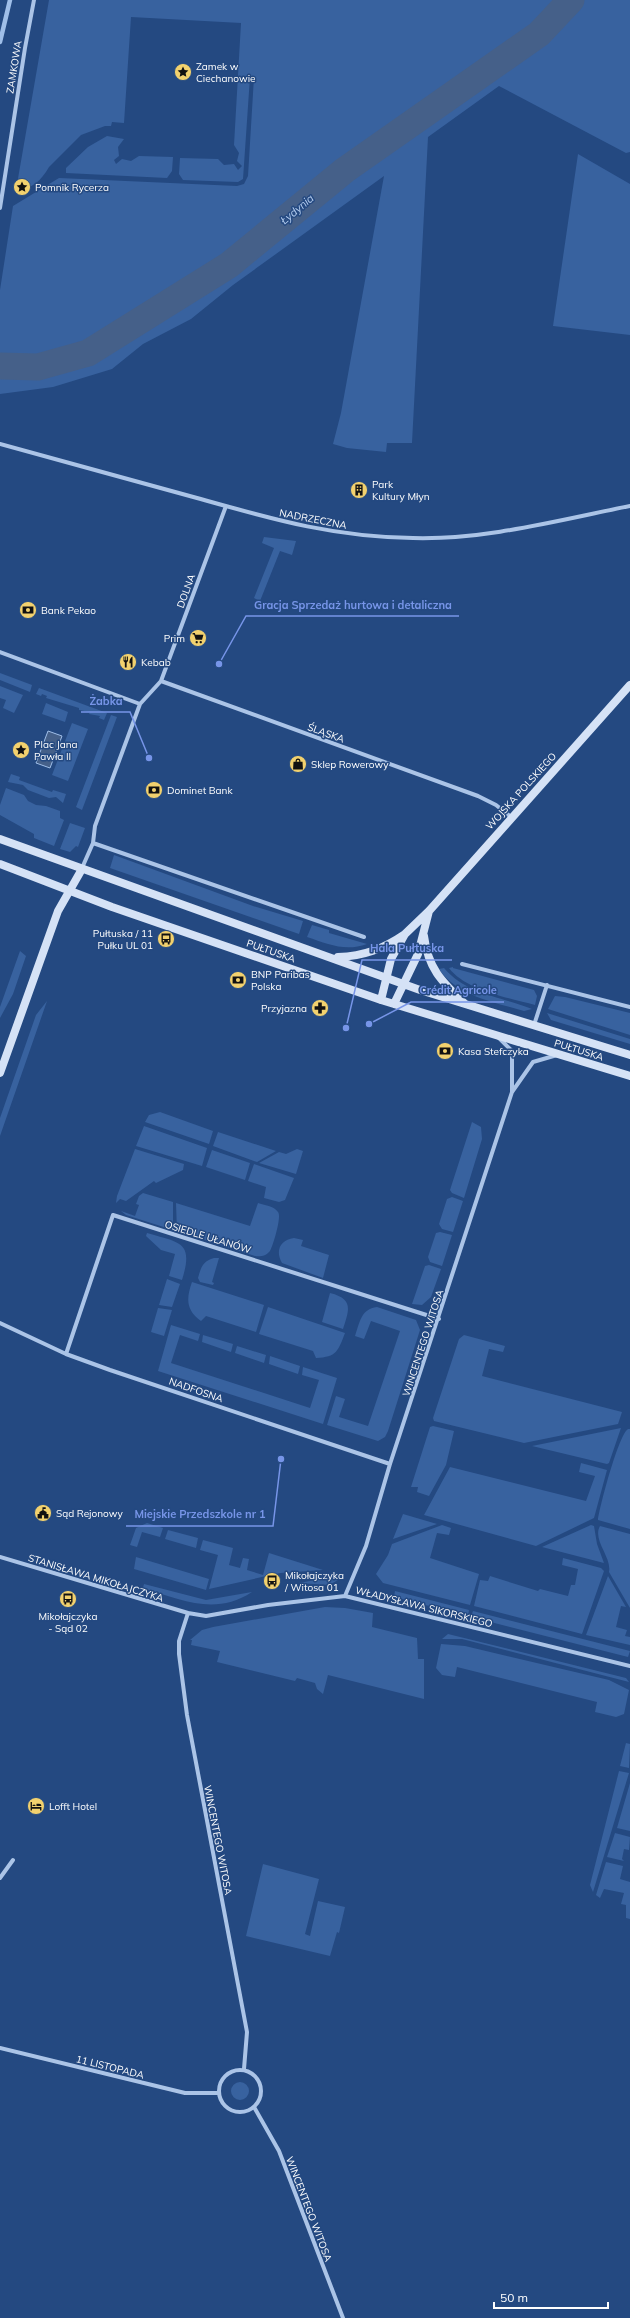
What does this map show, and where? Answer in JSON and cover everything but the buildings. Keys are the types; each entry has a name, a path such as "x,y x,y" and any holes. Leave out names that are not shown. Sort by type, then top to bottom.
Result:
{"main road":[{"name":"WOJSKA POLSKIEGO","path":"381,1000 391,959 405,934 429,911 630,685"},
{"name":"PUŁTUSKA","path":"0,839 466,1005 630,1055"},
{"name":"PUŁTUSKA","path":"0,864 68,890 381,1000 630,1076"},
{"path":"0,1073 58,911 68,890 82,869"},
{"name":"WOJSKA POLSKIEGO","path":"394,1004 418,954 429,911"},
{"path":"424,933 426,950 432,967 448,988 466,1005"},
{"path":"333,957 358,956 376,951 405,934"}],"street":[{"name":"ZAMKOWA","path":"0,208 34,0"},
{"name":"NADRZECZNA","path":"0,444 286,523 353,535 414,538 456,537 496,532 630,506"},
{"name":"DOLNA","path":"161,682 226,506"},
{"path":"0,652 140,704"},
{"path":"82,869 93,843 95,826 140,704 161,682"},
{"name":"ŚLĄSKA","path":"161,682 478,796 496,805 511,817"},
{"path":"93,843 364,937"},
{"path":"462,964 630,1007"},
{"path":"534,1026 547,986"},
{"name":"WINCENTEGO WITOSA","path":"496,1035 512,1051 512,1092"},
{"name":"WINCENTEGO WITOSA","path":"345,1596 366,1546 390,1464 439,1319 512,1092 533,1062 559,1054"},
{"name":"OSIEDLE UŁANÓW","path":"66,1354 113,1215 439,1319"},
{"name":"NADFOSNA","path":"0,1323 66,1354 390,1464"},
{"name":"STANISŁAWA MIKOŁAJCZYKA","path":"0,1557 188,1613"},
{"name":"WŁADYSŁAWA SIKORSKIEGO","path":"188,1613 206,1616 268,1605 345,1596 630,1666"},
{"name":"WINCENTEGO WITOSA","path":"188,1613 179,1641 179,1654 187,1714 247,2032 244,2069"},
{"path":"0,1878 13,1860"},
{"name":"11 LISTOPADA","path":"0,2048 185,2093 218,2093"},
{"path":"244,2069 252,2073 259,2080 262,2089 261,2098 254,2107 244,2112 231,2111 221,2102 218,2093 222,2078 232,2071 244,2069"},
{"name":"WINCENTEGO WITOSA","path":"254,2107 278,2151 343,2318"}],"shaded area":[{"path":"49,0 630,0 630,152 626,153 499,86 428,137 412,443 387,443 386,452 347,448 333,444 341,413 384,176 233,285 191,319 143,344 112,369 53,387 0,394 0,290 13,206 59,178 237,186 244,184 248,176 254,77 250,77 243,179 238,182 183,180 179,174 180,158 218,159 224,165 234,164 238,170 242,166 237,161 239,153 234,145 241,23 131,17 124,123 112,122 111,126 105,126 81,135 49,167 36,183 27,188 16,190"},
{"path":"107,136 124,139 118,147 119,156 114,160 116,164 122,159 131,161 139,156 173,157 172,171 167,178 66,173 66,168 88,147"},
{"path":"578,154 630,184 630,335 553,326"},
{"path":"264,537 296,541 292,555 280,551 260,601 254,598 274,548 262,543"},
{"path":"0,673 32,685 30,692 0,680"},
{"path":"0,686 23,695 14,713 3,708 6,700 0,698"},
{"path":"39,688 107,713 104,720 99,718 100,716 89,714 90,712 79,710 79,708 46,698 47,696 42,694 41,696 36,694"},
{"path":"46,703 68,712 65,722 42,714"},
{"path":"111,715 117,717 82,810 76,807"},
{"path":"72,723 88,729 68,781 52,775"},
{"path":"48,731 62,736 50,768 36,763"},
{"path":"11,774 20,777 19,780 52,792 53,790 66,794 63,803 56,797 49,798 28,790 23,785 8,782"},
{"path":"6,788 24,795 28,801 36,805 46,806 60,811 60,818 64,820 54,846 34,838 34,834 0,815 0,805"},
{"path":"70,823 85,828 78,847 76,846 70,852 60,849"},
{"path":"114,855 253,906 303,921 299,934 110,868"},
{"path":"312,925 329,930 329,933 367,944 344,947 307,937"},
{"path":"20,951 26,956 13,994 0,1018 0,1007"},
{"path":"453,967 534,990 537,996 535,1005 476,988 456,976 449,968"},
{"path":"444,968 463,984 485,994 532,1009 524,1011 479,998 468,993 449,980 439,969"},
{"path":"555,996 565,997 630,1013 630,1035 548,1009"},
{"path":"47,1001 0,1136 0,1118 36,1015"},
{"path":"547,1013 630,1039 630,1044 551,1020"},
{"path":"160,1112 213,1131 209,1144 145,1122 149,1115"},
{"path":"472,1122 481,1127 482,1139 464,1198 452,1193 450,1190"},
{"path":"144,1126 207,1148 202,1166 136,1146"},
{"path":"218,1132 276,1151 257,1162 213,1146"},
{"path":"135,1149 184,1164 183,1170 156,1183 154,1181 126,1201 120,1199 116,1203 117,1196"},
{"path":"297,1149 303,1151 296,1174 259,1163 279,1152 286,1154"},
{"path":"212,1150 250,1163 245,1180 206,1167"},
{"path":"254,1164 294,1178 285,1200 279,1202 264,1198 266,1187 248,1181"},
{"path":"143,1193 173,1202 173,1230 126,1215 121,1211 135,1216 139,1205 136,1204 139,1196"},
{"path":"452,1197 463,1201 453,1232 442,1229 439,1224 447,1199"},
{"path":"176,1203 250,1226 258,1203 271,1207 278,1212 279,1219 275,1238 270,1251 263,1256 255,1256 177,1231"},
{"path":"440,1232 452,1235 442,1266 430,1262 428,1257 436,1233"},
{"path":"147,1233 176,1242 185,1251 186,1258 182,1280 169,1276 175,1254 161,1250 146,1236"},
{"path":"294,1238 303,1240 301,1246 329,1255 323,1278 282,1263 279,1254 280,1247 285,1241"},
{"path":"214,1258 219,1258 212,1282 214,1283 213,1285 200,1282 198,1278 203,1265 207,1261"},
{"path":"429,1265 441,1269 431,1297 422,1305 412,1304 425,1266"},
{"path":"167,1279 180,1284 172,1307 159,1305"},
{"path":"192,1282 264,1305 256,1332 206,1316 201,1321 192,1313 189,1304 188,1299"},
{"path":"330,1293 343,1298 348,1306 343,1329 322,1322"},
{"path":"268,1307 345,1333 338,1349 333,1354 316,1358 313,1351 259,1334"},
{"path":"377,1307 416,1320 420,1330 388,1431 385,1437 378,1441 327,1425 336,1396 345,1399 339,1417 368,1426 400,1331 371,1321 364,1339 355,1336 364,1313"},
{"path":"158,1308 172,1310 164,1336 151,1332"},
{"path":"171,1325 200,1334 198,1341 180,1335 171,1363 310,1408 319,1380 302,1375 303,1367 337,1378 323,1424 158,1371"},
{"path":"203,1335 233,1344 231,1352 202,1342"},
{"path":"464,1335 505,1346 503,1352 489,1349 482,1376 622,1412 618,1424 524,1443 434,1421 433,1418 459,1339"},
{"path":"237,1346 266,1355 264,1363 235,1353"},
{"path":"270,1356 300,1366 298,1374 269,1364"},
{"path":"433,1426 454,1431 446,1465 429,1496 417,1492 418,1487 411,1487 430,1427"},
{"path":"621,1428 609,1463 607,1464 532,1446"},
{"path":"628,1429 630,1429 630,1529 598,1520 602,1500 615,1456 624,1434"},
{"path":"581,1463 607,1470 594,1518 536,1546 424,1515 450,1467 586,1501 595,1476 579,1472"},
{"path":"403,1514 437,1524 393,1539"},
{"path":"147,1523 163,1528 160,1537 142,1532 137,1547 130,1545 136,1528"},
{"path":"442,1525 451,1528 449,1535 437,1533 430,1558 479,1574 470,1605 383,1583 376,1574 388,1555 392,1544"},
{"path":"591,1525 594,1526 597,1544 604,1563 542,1547"},
{"path":"600,1526 630,1534 630,1608 609,1572 608,1560 598,1537"},
{"path":"168,1530 198,1538 196,1548 165,1539"},
{"path":"203,1540 233,1548 229,1565 240,1568 243,1558 249,1559 247,1570 263,1575 269,1553 323,1570 280,1573 209,1589 218,1555 200,1550"},
{"path":"136,1557 209,1579 206,1590 134,1569"},
{"path":"563,1558 601,1568 604,1571 582,1634 474,1606 480,1580 488,1581 490,1576 538,1591 540,1589 568,1596 571,1585 575,1585 578,1569 562,1565"},
{"path":"337,1576 340,1579 329,1585 299,1583"},
{"path":"608,1576 626,1607 621,1606 616,1627 627,1630 625,1636 630,1637 630,1645 586,1635"},
{"path":"144,1584 206,1600 252,1592 238,1599 225,1603 198,1604 143,1588"},
{"path":"395,1591 469,1610 468,1616 394,1597"},
{"path":"325,1607 345,1608 373,1613 372,1627 417,1638 418,1659 424,1659 424,1699 328,1675 323,1694 317,1689 315,1683 297,1678 295,1681 217,1662 220,1651 191,1645 192,1640 190,1640 202,1630"},
{"path":"473,1611 630,1651 628,1657 471,1617"},
{"path":"448,1634 626,1678 629,1682 462,1639 442,1639"},
{"path":"441,1644 465,1646 609,1680 629,1690 624,1714 616,1717 595,1712 597,1702 457,1667 455,1677 442,1675 436,1668"},
{"path":"626,1743 630,1744 629,1768 620,1766"},
{"path":"619,1771 629,1773 593,1892 590,1885"},
{"path":"630,1783 630,1831 617,1828"},
{"path":"615,1833 630,1837 629,1850 624,1849 622,1859 624,1861 607,1857"},
{"path":"606,1862 623,1866 620,1879 630,1882 630,1919 626,1918 626,1905 621,1904 624,1893 604,1889 600,1898 596,1895"},
{"path":"263,1864 319,1879 305,1934 310,1936 318,1901 345,1907 339,1933 337,1932 330,1956 246,1936"},
{"path":"240,2082 246,2085 249,2091 246,2097 240,2100 234,2097 231,2091 234,2085"}],"waterway":[{"path":"0,42 10,0"},
{"name":"Łydynia","path":"0,366 38,367 88,353 229,265 345,170 539,34 571,0"}],"place":[{"name":"Zamek w Ciechanowie","path":"183,72"},
{"name":"Pomnik Rycerza","path":"22,187"},
{"name":"Park Kultury Młyn","path":"359,490"},
{"name":"Bank Pekao","path":"28,610"},
{"name":"Prim","path":"198,638"},
{"name":"Kebab","path":"128,662"},
{"name":"Gracja Sprzedaż hurtowa i detaliczna","path":"219,664"},
{"name":"Plac Jana Pawła II","path":"21,750"},
{"name":"Żabka","path":"149,758"},
{"name":"Sklep Rowerowy","path":"298,764"},
{"name":"Dominet Bank","path":"154,790"},
{"name":"Pułtuska / 11 Pułku UL 01","path":"166,939"},
{"name":"BNP Paribas Polska","path":"238,980"},
{"name":"Przyjazna","path":"320,1008"},
{"name":"Crédit Agricole","path":"369,1024"},
{"name":"Hala Pułtuska","path":"346,1028"},
{"name":"Kasa Stefczyka","path":"445,1051"},
{"name":"Miejskie Przedszkole nr 1","path":"281,1459"},
{"name":"Sąd Rejonowy","path":"43,1513"},
{"name":"Mikołajczyka / Witosa 01","path":"272,1581"},
{"name":"Mikołajczyka - Sąd 02","path":"68,1599"},
{"name":"Lofft Hotel","path":"36,1806"}]}
